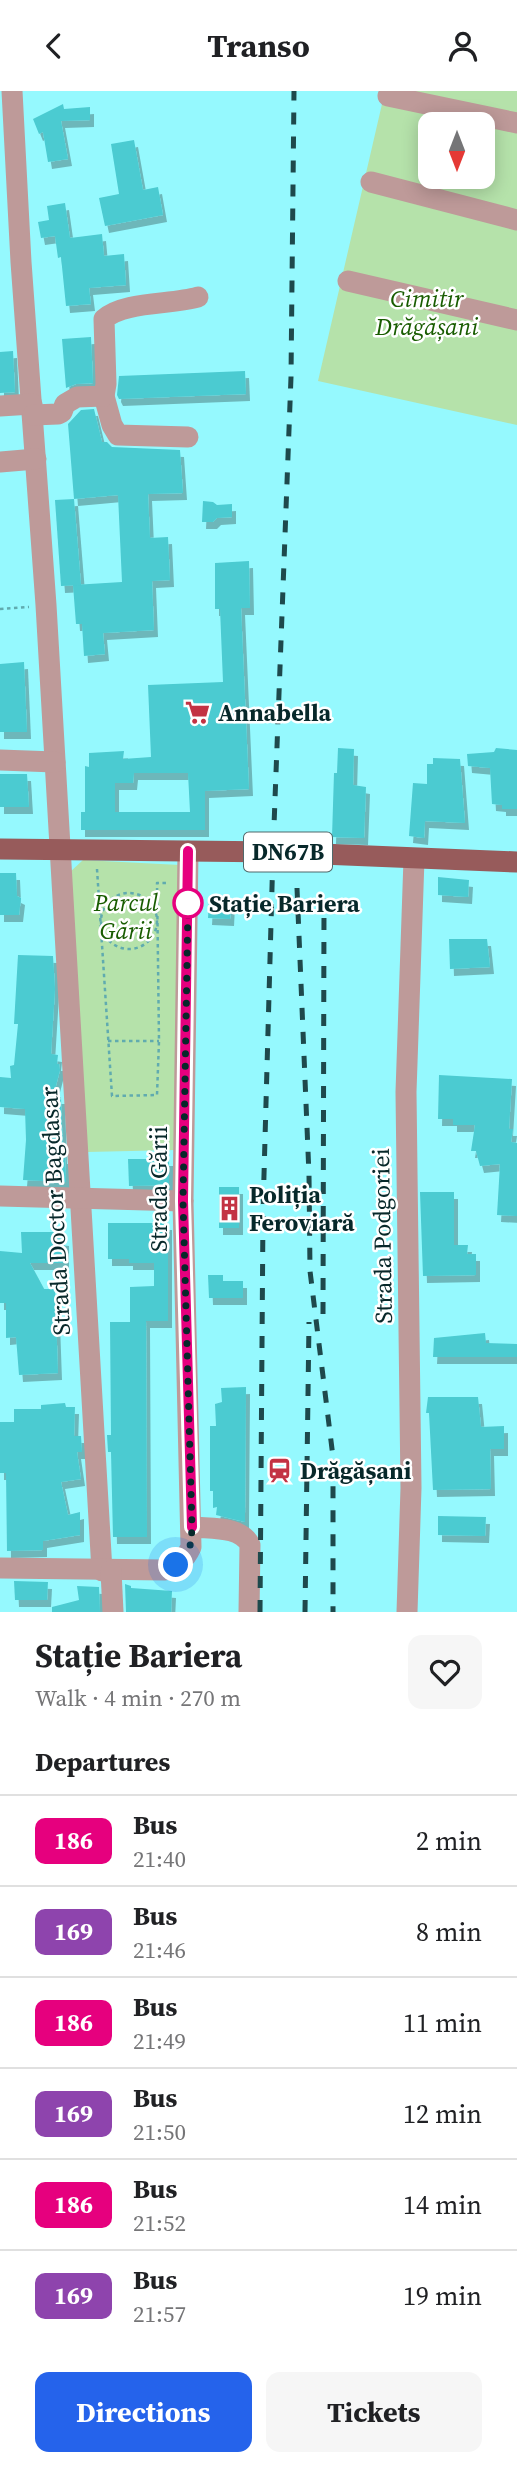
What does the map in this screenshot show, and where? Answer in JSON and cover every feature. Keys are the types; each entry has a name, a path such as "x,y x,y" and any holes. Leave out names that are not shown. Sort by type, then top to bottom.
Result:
{"main road":[{"name":"DN67B","path":"0,849 273,852 517,862"}],"street":[{"name":"Strada Doctor Bagdasar","path":"12,91 11,263 32,409 36,459 80,1200 106,1571 113,1612"},
{"path":"388,96 517,123"},
{"path":"371,182 517,220"},
{"path":"348,281 517,320"},
{"path":"188,437 118,435 112,425 104,396 104,319 111,313 198,297"},
{"path":"0,406 58,414 62,412 65,404 77,397 104,396"},
{"path":"0,462 36,459"},
{"path":"0,761 55,762"},
{"name":"Strada Gării","path":"0,1568 164,1570 186,1558 191,1547 183,1201 188,851"},
{"name":"Strada Podgoriei","path":"407,1612 411,1488 406,1091 414,859"},
{"path":"0,1196 183,1201"},
{"path":"192,1527 238,1532 247,1538 250,1545 249,1612"}],"path":[{"path":"0,609 46,605"},
{"path":"96,849 112,1096 157,1095 157,883 188,882"},
{"path":"128,893 137,894 152,904 158,921 151,939 134,949 115,946 107,939 100,922 111,898 128,893"},
{"path":"107,1041 159,1041"}],"green space":[{"name":"Cimitir Drăgășani","path":"385,91 517,91 517,425 318,381"},
{"name":"Parcul Gării","path":"83,860 180,865 175,1150 87,1152 69,873"}],"building":[{"path":"63,104 64,109 90,107 90,120 61,121 68,159 48,162 43,132 39,134 33,119"},
{"path":"134,140 143,190 158,187 163,215 105,226 99,198 119,194 111,144"},
{"path":"65,203 70,238 102,234 104,256 124,254 126,285 89,288 91,304 66,306 61,257 58,258 55,236 41,238 38,222 49,220 47,206"},
{"path":"91,337 93,383 76,384 66,388 62,339"},
{"path":"13,351 15,392 0,393 0,352"},
{"path":"245,371 246,394 119,399 117,395 119,376"},
{"path":"94,409 102,442 107,442 112,447 180,450 183,493 148,494 150,538 168,537 170,580 152,581 154,630 103,633 105,654 84,656 82,624 76,624 73,585 122,582 118,495 74,499 68,424 81,410"},
{"path":"74,499 81,585 61,586 55,500"},
{"path":"203,501 217,505 232,504 232,517 202,522"},
{"path":"249,561 250,608 241,608 249,789 205,791 205,830 81,830 81,812 85,812 85,766 89,767 89,753 124,751 123,759 151,757 148,685 223,682 220,609 215,609 215,563","holes":["134,773 188,773 190,812 115,812 115,783 133,783"]},
{"path":"24,662 27,732 0,732 0,664"},
{"path":"338,748 354,749 353,785 366,787 364,838 332,837 334,773 337,773"},
{"path":"496,748 517,750 517,809 502,809 502,805 492,804 490,768 468,766 467,754 494,752"},
{"path":"433,758 460,759 465,823 425,821 424,838 409,836 413,783 427,784 427,764 433,764"},
{"path":"0,774 27,774 29,807 0,807"},
{"path":"0,873 16,873 17,896 21,898 19,915 0,915"},
{"path":"438,877 469,880 468,897 438,895"},
{"path":"209,900 231,900 230,919 208,918"},
{"path":"449,939 487,939 490,967 450,969"},
{"path":"18,955 53,956 55,989 51,1054 58,1055 57,1064 60,1070 53,1097 61,1097 66,1182 23,1180 25,1109 0,1107 0,1077 11,1078 10,1066 14,1065 18,1024 14,1024"},
{"path":"439,1075 512,1079 509,1129 513,1129 511,1142 517,1143 517,1216 497,1215 500,1164 480,1166 476,1151 471,1151 475,1125 453,1125 453,1119 438,1119"},
{"path":"128,1159 169,1159 169,1185 129,1186"},
{"name":"Poliția Feroviară","path":"219,1187 239,1187 239,1228 219,1228"},
{"path":"420,1192 454,1192 454,1245 468,1245 467,1254 476,1254 476,1275 423,1276"},
{"path":"108,1223 168,1223 168,1321 146,1321 147,1537 113,1537 111,1452 108,1452 107,1435 111,1435 110,1322 130,1322 130,1287 154,1286 154,1263 129,1263 129,1259 108,1259"},
{"path":"21,1232 56,1232 56,1238 65,1239 65,1263 30,1263 44,1289 55,1289 58,1373 19,1375 16,1337 6,1338 6,1303 0,1303 0,1251 22,1253"},
{"path":"208,1275 223,1275 223,1281 243,1281 243,1298 209,1298"},
{"path":"485,1333 486,1343 517,1344 517,1357 433,1357 434,1338"},
{"path":"246,1387 245,1522 216,1515 217,1507 213,1508 213,1491 210,1491 210,1426 216,1426 215,1404 222,1402 221,1388"},
{"path":"428,1397 478,1397 481,1427 504,1426 504,1449 490,1449 491,1489 433,1490 429,1413 426,1413"},
{"path":"65,1403 66,1407 75,1407 74,1436 81,1436 82,1452 77,1452 81,1479 61,1482 68,1515 80,1512 80,1535 43,1541 43,1550 7,1551 6,1473 0,1473 0,1422 14,1422 14,1409 41,1409 41,1405"},
{"path":"438,1516 486,1517 485,1536 438,1535"},
{"path":"14,1581 48,1582 47,1600 15,1600"},
{"path":"125,1584 131,1588 172,1591 171,1612 126,1612"},
{"path":"77,1586 99,1587 100,1612 52,1612 52,1607 79,1600"}],"railway":[{"path":"260,1612 263,1211 291,377 294,91"},
{"path":"297,888 309,1175 310,1271 333,1457 333,1612"},
{"path":"323,1314 324,906"},
{"path":"305,1612 309,1322"}],"bus line":[{"name":"186","path":"188,851 183,1201 192,1527"}],"place":[{"name":"Annabella","path":"198,712"},
{"name":"Stație Bariera","path":"188,903"},
{"name":"Poliția Feroviară","path":"229,1208"},
{"name":"Drăgășani","path":"280,1470"}],"route":[{"path":"176,1565 186,1558 191,1547 192,1527 183,1201 188,903"}]}
